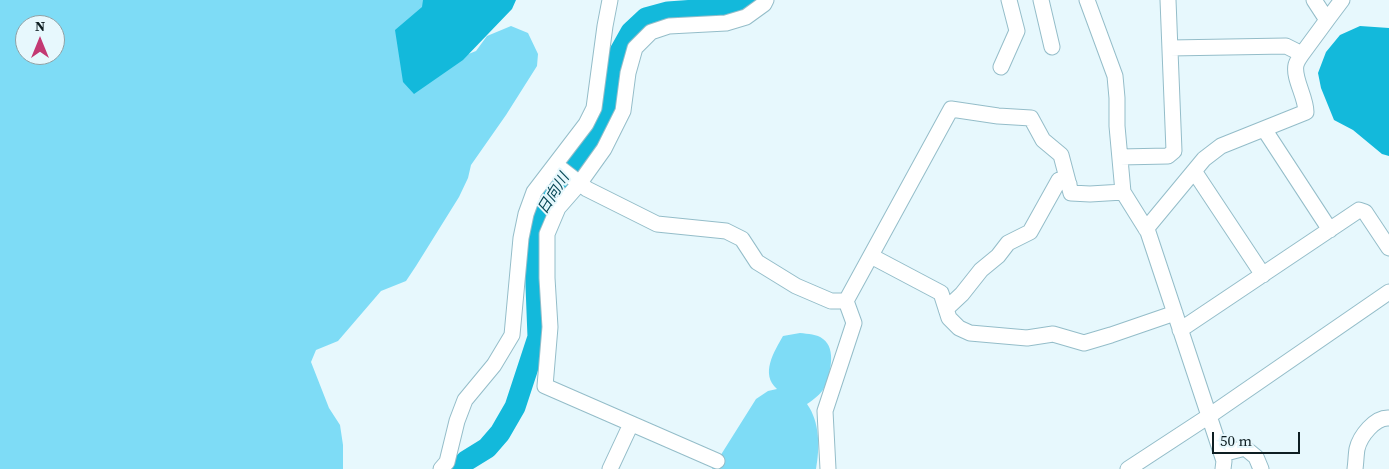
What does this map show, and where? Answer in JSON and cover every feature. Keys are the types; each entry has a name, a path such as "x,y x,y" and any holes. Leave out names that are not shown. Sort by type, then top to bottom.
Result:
{"street":[{"path":"441,469 447,462 457,421 465,400 494,365 512,335 522,238 526,214 534,192 586,124 594,108 610,0"},
{"path":"716,461 545,386 550,327 547,234 558,208 579,184 604,149 623,111 628,72 635,48 651,32 669,26 726,23 746,17 764,4 766,0"},
{"path":"1001,67 1017,31 1009,0"},
{"path":"1041,0 1052,47"},
{"path":"1087,0 1115,76 1122,192 1146,229 1209,416 1222,462 1245,448 1256,457 1261,469"},
{"path":"1120,157 1168,156 1174,151 1168,0"},
{"path":"1314,0 1326,20"},
{"path":"1146,229 1194,171 1220,146 1306,112 1296,64 1342,0"},
{"path":"1170,48 1286,46 1302,54"},
{"path":"828,469 825,410 854,323 846,301 951,109 998,116 1031,118 1043,140 1061,155 1071,193 1122,192"},
{"path":"1264,129 1330,230"},
{"path":"556,165 587,189 657,224 726,231 742,239 758,262 796,286 831,301 846,301"},
{"path":"1194,171 1263,275"},
{"path":"946,309 962,294 981,270 998,256 1008,243 1030,232 1058,180 1069,184"},
{"path":"1180,330 1359,210 1365,212 1389,248"},
{"path":"871,256 941,292 949,318 959,328 970,333 1027,338 1053,334 1084,343 1174,313"},
{"path":"1128,469 1209,416 1389,292"},
{"path":"1355,469 1357,447 1370,427 1378,419 1389,418"},
{"path":"610,469 631,424"}],"shaded area":[{"path":"0,0 427,0 451,61 476,51 487,36 511,26 528,33 538,54 537,66 471,165 468,178 459,197 406,281 381,291 338,341 316,350 311,362 329,408 340,425 343,445 343,469 0,469"},
{"path":"423,0 516,0 512,9 463,60 414,94 403,82 395,30 422,7"},
{"path":"1360,26 1389,28 1389,156 1382,154 1353,130 1334,120 1321,88 1318,73 1326,52 1340,35"},
{"path":"800,333 821,337 827,343 831,355 830,369 824,388 819,395 807,404 817,427 818,453 816,469 712,469 756,399 768,391 777,389 772,383 769,370 770,363 783,336"}],"waterway":[{"name":"日向川","path":"457,469 487,448 500,433 515,407 538,337 534,234 540,213 561,180 588,146 602,121 609,102 617,57 631,32 646,18 668,12 736,7 749,0"}]}
